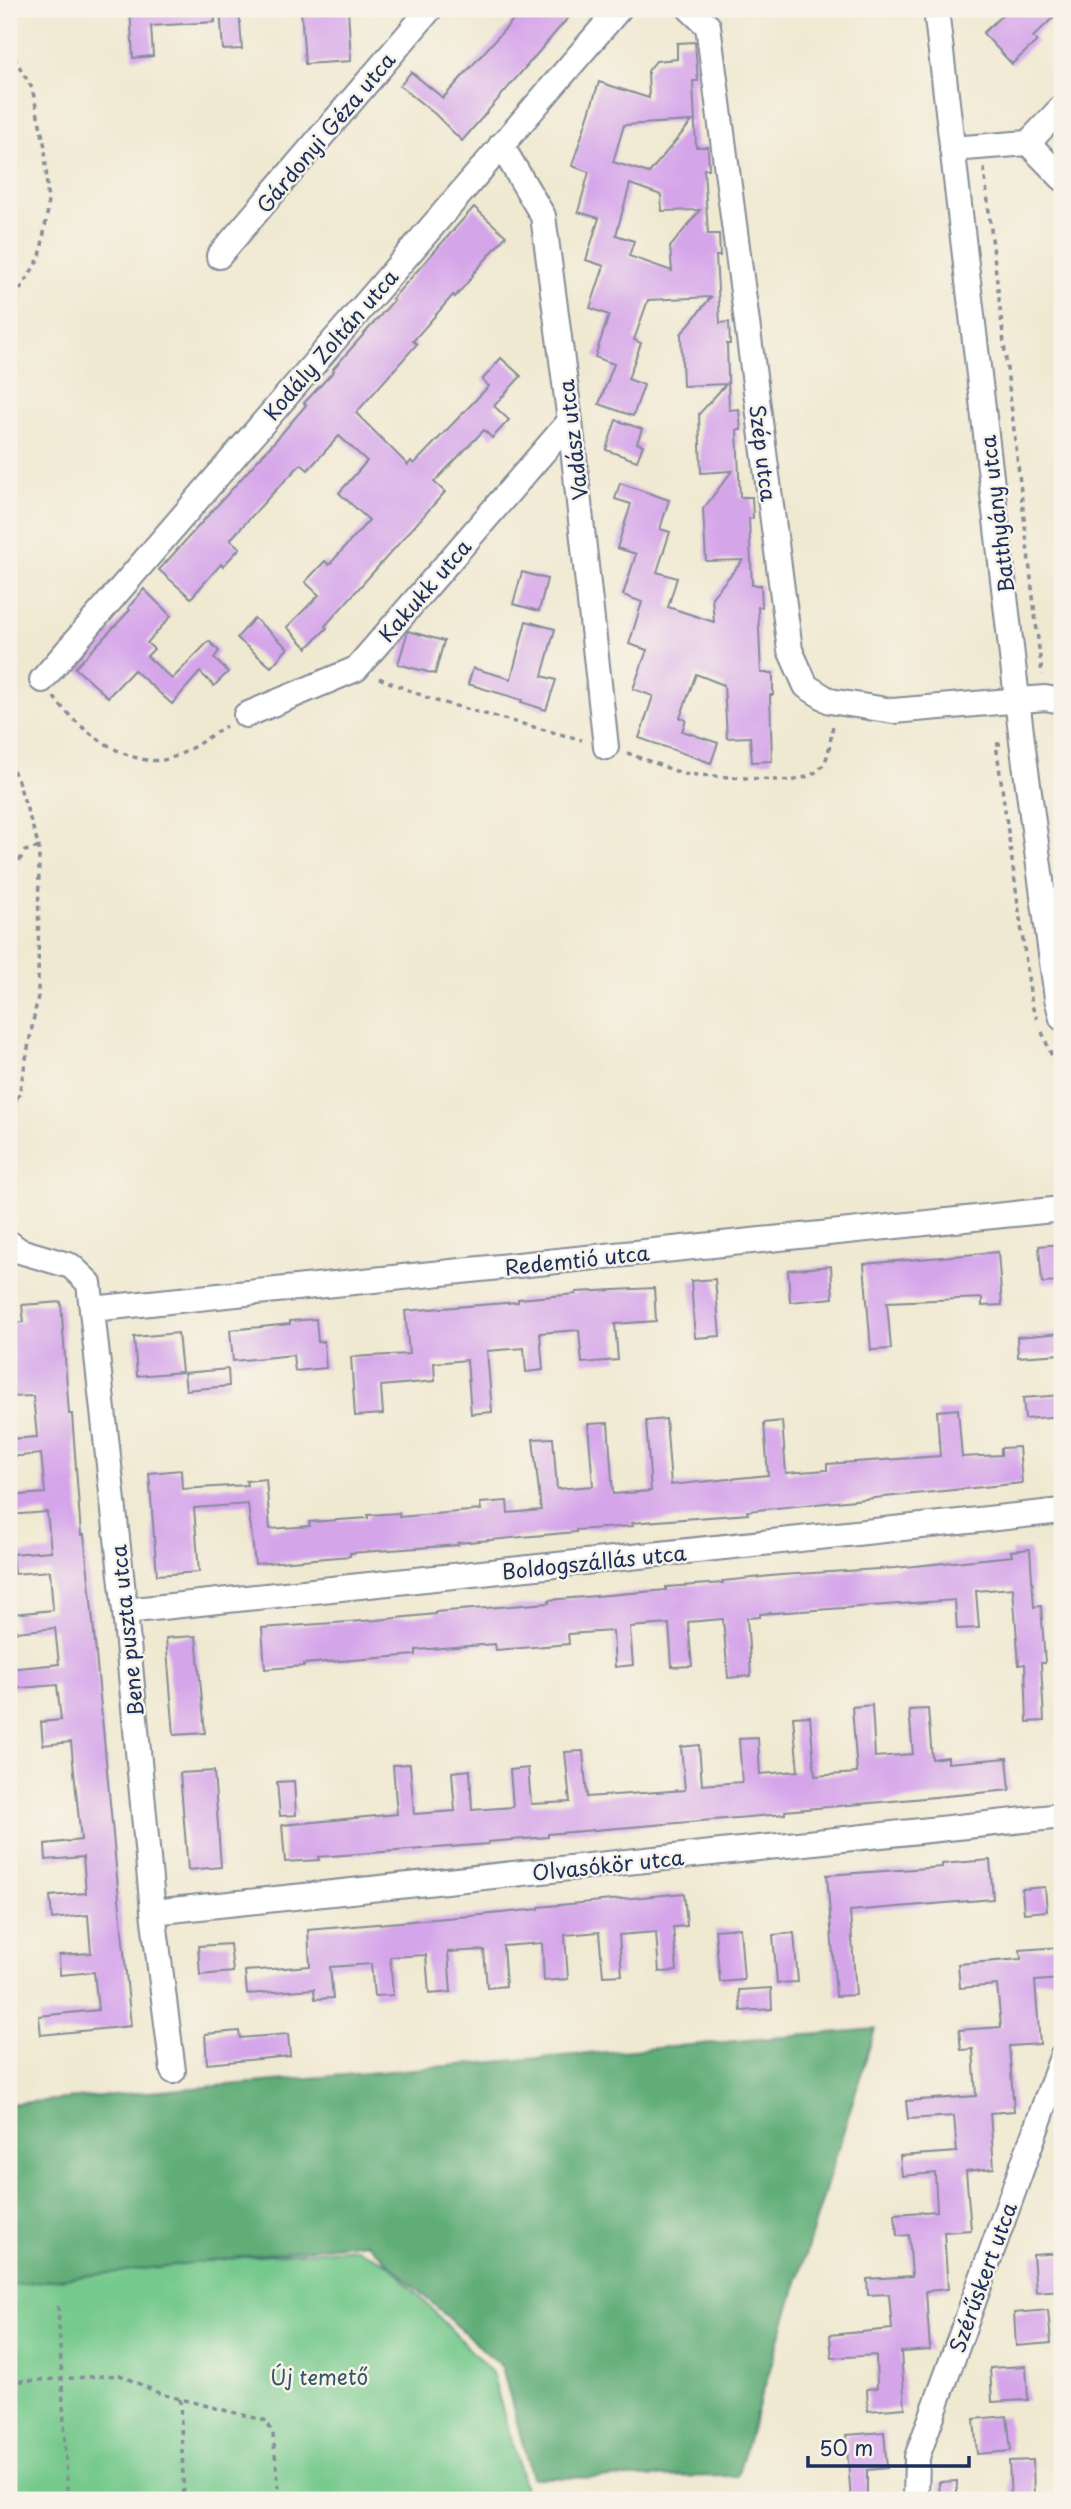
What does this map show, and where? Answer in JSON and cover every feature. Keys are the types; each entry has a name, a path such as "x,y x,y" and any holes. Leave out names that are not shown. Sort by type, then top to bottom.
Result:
{"street":[{"name":"Gárdonyi Géza utca","path":"219,256 430,9"},
{"name":"Kodály Zoltán utca","path":"42,680 618,9"},
{"name":"Szép utca","path":"690,9 708,26 790,650 806,686 830,701 892,711 1045,698 1062,701"},
{"name":"Batthyány utca","path":"936,9 1018,702 1055,984 1062,1018"},
{"path":"952,149 1028,143 1062,107"},
{"path":"1028,143 1062,178"},
{"name":"Vadász utca","path":"501,145 543,216 570,421 606,747"},
{"name":"Kakukk utca","path":"246,715 356,669 570,421"},
{"name":"Redemtió utca","path":"92,1309 1062,1209"},
{"name":"Bene puszta utca","path":"9,1243 20,1251 71,1266 89,1283 125,1611 153,1912 173,2071"},
{"name":"Boldogszállás utca","path":"125,1611 1062,1511"},
{"name":"Olvasókör utca","path":"153,1912 1062,1816"},
{"name":"Szérűskert utca","path":"916,2500 917,2457 1062,2057"}],"path":[{"path":"9,49 32,88 45,147 48,209 40,257 9,308"},
{"path":"42,680 60,705 82,728 115,748 144,760 164,760 246,715"},
{"path":"9,761 18,780 39,847 38,996 19,1095 9,1119"},
{"path":"9,878 25,850 39,847"},
{"path":"9,1109 19,1095"},
{"path":"58,2306 68,2500"},
{"path":"9,2382 120,2375 162,2394 267,2421 273,2435 280,2500"},
{"path":"180,2399 184,2500"},
{"path":"9,2423 13,2500"}],"green space":[{"path":"875,2029 737,2476 532,2478 502,2367 366,2242 9,2285 9,2104"},
{"name":"Új temető","path":"355,2248 389,2264 492,2373 528,2500 9,2500 9,2283 121,2268"}],"building":[{"path":"130,9 214,9 215,22 151,26 153,56 133,58"},
{"path":"220,9 239,9 242,49 223,50"},
{"path":"301,9 348,9 351,61 305,64"},
{"path":"523,9 558,9 568,18 462,141 435,114 400,86 411,72 443,98"},
{"path":"1009,9 1062,9 1033,37 1037,41 1012,64 983,33"},
{"path":"695,42 698,81 693,81 696,147 708,147 709,169 704,169 708,234 719,234 720,256 716,256 720,323 729,322 729,410 739,409 741,430 737,430 740,497 752,497 753,518 749,519 752,585 761,585 762,607 758,607 761,673 773,673 773,695 770,695 772,761 752,762 750,737 727,738 724,685 696,674 680,718 686,720 682,731 718,743 711,763 639,738 653,696 633,689 647,650 629,644 642,602 623,595 636,554 617,548 631,504 615,499 620,483 669,500 660,529 670,532 657,572 677,578 668,607 714,622 712,597 743,560 706,561 703,509 732,471 701,473 699,414 726,384 683,386 681,334 711,297 648,300 634,340 641,343 628,379 644,385 633,416 599,404 614,364 595,357 609,315 590,308 604,266 586,260 599,218 578,212 589,172 572,166 599,82 649,98 648,71 656,61 677,59 677,43","holes":["692,121 649,173 613,162 624,125","630,184 661,195 662,211 700,210 670,247 672,271 629,256 634,241 616,235"]},
{"path":"474,207 506,236 455,297 453,295 413,341 417,344 356,413 408,465 411,461 414,464 489,386 482,380 501,358 521,376 494,406 509,420 492,438 484,430 434,482 445,492 307,648 287,627 319,595 305,582 325,561 329,565 369,520 339,493 367,461 339,436 308,470 301,464 271,495 230,540 240,548 223,566 221,564 191,598 159,570 276,440 306,405 304,403 394,300 392,299"},
{"path":"616,420 642,429 637,443 643,445 637,461 606,450"},
{"path":"522,572 547,579 539,611 513,604"},
{"path":"144,589 171,616 147,643 154,649 147,656 172,679 209,641 219,651 214,658 228,672 214,686 200,672 172,704 134,670 108,697 75,668 130,610 128,608"},
{"path":"254,618 288,648 271,667 237,638"},
{"path":"526,621 555,629 542,676 556,680 546,710 468,684 473,668 511,679"},
{"path":"408,631 444,641 435,674 398,664"},
{"path":"1062,1244 1062,1282 1042,1283 1039,1246"},
{"path":"998,1252 1002,1305 982,1306 982,1298 887,1302 891,1349 871,1350 864,1264"},
{"path":"831,1266 833,1298 790,1302 788,1270"},
{"path":"715,1279 720,1336 695,1338 691,1281"},
{"path":"654,1288 656,1321 615,1324 618,1360 582,1363 579,1330 540,1333 543,1370 526,1372 524,1348 487,1351 492,1412 471,1414 467,1360 434,1363 435,1381 381,1386 383,1414 355,1416 351,1357 409,1354 405,1311 518,1302 518,1299 576,1292"},
{"path":"61,1302 69,1414 72,1414 81,1535 84,1535 90,1590 131,2026 41,2035 39,2016 98,2010 94,1972 60,1975 59,1955 91,1953 88,1915 52,1919 50,1896 86,1893 83,1857 46,1860 45,1844 81,1840 71,1742 43,1745 41,1722 61,1720 57,1685 9,1689 9,1669 59,1664 55,1628 16,1632 14,1614 53,1610 50,1571 14,1574 12,1554 51,1551 47,1512 9,1515 9,1496 45,1493 41,1454 9,1457 9,1439 37,1437 33,1396 9,1397 9,1323 24,1322 22,1305"},
{"path":"316,1319 318,1342 324,1341 326,1368 295,1371 293,1355 233,1361 230,1330"},
{"path":"178,1333 182,1372 137,1376 134,1337"},
{"path":"1062,1333 1062,1354 1018,1357 1017,1337"},
{"path":"228,1369 229,1386 186,1390 184,1373"},
{"path":"1062,1395 1062,1416 1025,1419 1023,1398"},
{"path":"958,1409 962,1457 1001,1455 1001,1448 1019,1447 1022,1483 747,1511 748,1514 632,1523 633,1526 576,1530 458,1545 255,1564 248,1504 194,1508 199,1572 157,1575 149,1473 181,1470 182,1489 247,1485 246,1481 266,1479 270,1529 310,1526 309,1522 368,1518 368,1515 399,1513 399,1517 481,1510 480,1503 507,1501 508,1513 541,1510 533,1439 553,1438 557,1489 593,1486 588,1424 608,1423 613,1494 651,1491 646,1421 666,1419 671,1485 768,1475 764,1423 782,1421 786,1473 827,1470 827,1464 940,1456 937,1411"},
{"path":"1030,1549 1034,1607 1041,1606 1045,1663 1041,1663 1044,1721 1027,1722 1025,1664 1019,1665 1013,1588 976,1591 979,1628 957,1629 955,1600 760,1614 760,1617 747,1618 751,1676 728,1678 723,1619 688,1622 692,1666 672,1667 669,1624 630,1627 633,1665 615,1667 613,1631 568,1634 569,1644 496,1650 495,1644 416,1650 416,1655 265,1669 262,1628 549,1603 549,1600 666,1590 666,1587 781,1575 895,1568 1012,1556 1011,1551"},
{"path":"196,1636 205,1733 174,1735 166,1638"},
{"path":"872,1705 875,1757 913,1754 909,1710 928,1709 932,1759 948,1757 948,1763 1007,1758 1010,1790 785,1811 785,1814 548,1834 548,1837 488,1844 285,1862 282,1825 397,1814 393,1765 410,1764 414,1814 455,1811 452,1772 470,1770 472,1810 513,1807 510,1770 528,1768 531,1804 570,1802 565,1752 583,1751 587,1797 685,1790 681,1747 699,1745 702,1785 742,1782 739,1739 758,1738 760,1774 798,1771 793,1717 810,1716 815,1776 857,1773 852,1707"},
{"path":"214,1771 221,1867 188,1870 180,1773"},
{"path":"294,1781 296,1815 280,1816 277,1782"},
{"path":"990,1860 993,1899 850,1911 856,1995 836,1996 827,1875 942,1867 942,1864"},
{"path":"1045,1887 1047,1911 1024,1913 1022,1889"},
{"path":"684,1893 687,1926 673,1927 677,1971 659,1972 656,1932 619,1935 622,1975 603,1976 599,1932 565,1935 568,1979 544,1981 542,1943 503,1946 506,1986 487,1988 484,1950 448,1952 451,1992 429,1994 426,1955 390,1957 393,1995 374,1996 371,1964 330,1967 333,1998 315,1999 314,1989 247,1994 245,1971 310,1966 308,1930"},
{"path":"740,1928 744,1980 720,1982 715,1930"},
{"path":"794,1933 798,1982 777,1983 773,1935"},
{"path":"230,1944 233,1972 200,1975 198,1946"},
{"path":"1060,1947 1062,1979 1035,1981 1040,2044 1009,2046 1014,2111 990,2113 994,2168 966,2171 971,2230 944,2232 948,2289 926,2291 930,2350 901,2352 905,2408 868,2411 867,2389 877,2388 876,2355 832,2358 830,2335 892,2329 889,2294 868,2295 867,2279 912,2276 909,2235 897,2236 895,2214 937,2211 935,2173 902,2176 900,2156 957,2152 954,2116 908,2119 906,2101 976,2096 973,2049 961,2050 959,2030 1001,2027 997,1985 960,1988 958,1964 1021,1959 1020,1950"},
{"path":"771,1988 772,2009 741,2011 739,1990"},
{"path":"239,2031 240,2038 288,2034 290,2056 207,2064 205,2034"},
{"path":"1062,2253 1062,2290 1036,2292 1033,2255"},
{"path":"1048,2310 1051,2343 1016,2346 1014,2313"},
{"path":"1026,2366 1028,2400 992,2402 990,2368"},
{"path":"1007,2416 1011,2451 977,2454 974,2419"},
{"path":"884,2432 887,2468 867,2470 867,2500 851,2500 846,2435"},
{"path":"1033,2460 1034,2499 1011,2500 1009,2461"},
{"path":"957,2481 957,2500 940,2500 939,2482"}]}
